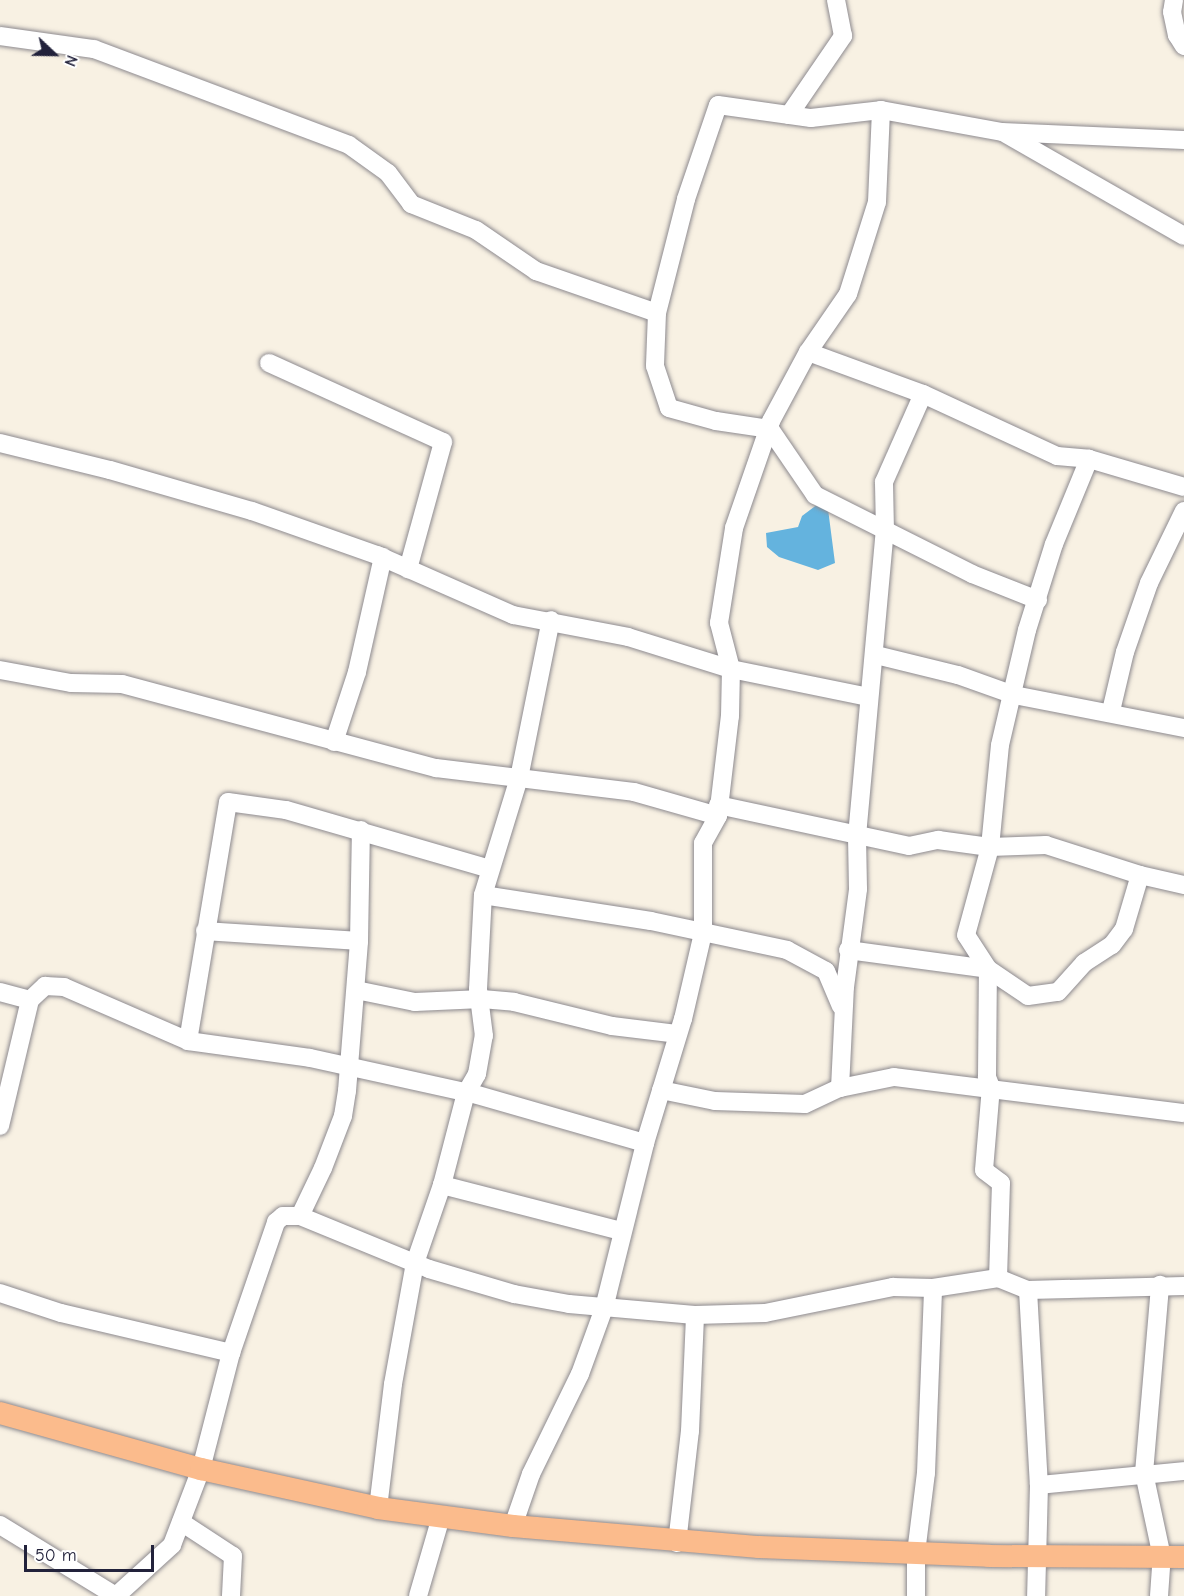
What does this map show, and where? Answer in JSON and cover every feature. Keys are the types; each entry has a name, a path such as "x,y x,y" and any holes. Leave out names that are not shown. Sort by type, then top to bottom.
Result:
{"main road":[{"path":"0,1413 201,1469 378,1508 513,1526 677,1543 916,1553 1173,1557"}],"street":[{"path":"789,115 843,36 836,0"},
{"path":"1174,0 1172,12 1177,35 1184,46"},
{"path":"0,36 94,49 349,145 388,173 411,204 476,230 536,271 657,313"},
{"path":"1038,600 972,574 815,495 770,429 716,421 669,408 655,366 657,313 686,200 718,105 811,118 881,110 1002,132 1184,140"},
{"path":"513,1526 531,1474 580,1374 604,1308 621,1231 703,933 703,843 718,810 730,716 731,669 719,623 734,528 770,429 808,352 848,294 877,202 881,110"},
{"path":"1002,132 1184,236"},
{"path":"808,352 923,394 1046,452 1089,459 1184,487"},
{"path":"269,363 443,442 408,569"},
{"path":"840,1088 848,950 858,889 857,836 869,697 876,655 885,531 884,482 923,394"},
{"path":"0,444 110,470 252,511 383,558 513,615 551,620 628,637 731,669 869,697"},
{"path":"1089,459 1054,544 1027,630 1014,694 1000,745 990,847 966,935 988,969 1028,996 1058,992 1084,963 1118,937 1140,875"},
{"path":"1111,711 1125,652 1149,583 1184,511"},
{"path":"334,742 357,672 383,558"},
{"path":"378,1508 393,1384 415,1263 441,1185 466,1092 477,1074 484,1036 482,999 478,989 483,895 519,778 551,620"},
{"path":"876,655 958,675 1014,694 1111,711 1184,728"},
{"path":"0,670 71,683 122,684 192,705 296,728 334,742 436,768 634,792 909,846 938,840 990,847 1046,845 1140,875 1184,885"},
{"path":"188,1041 228,802 286,810 490,869"},
{"path":"300,1216 343,1116 346,1066 356,990 361,830"},
{"path":"483,895 787,950 826,971 844,1012"},
{"path":"205,931 359,941"},
{"path":"848,950 988,969"},
{"path":"988,969 987,1077 991,1087 984,1170 1001,1183 998,1278"},
{"path":"0,1126 4,1090 30,1000 45,986 64,987 188,1041 346,1066 466,1092 645,1143"},
{"path":"356,990 415,1002 482,999 514,1002 612,1026 677,1034"},
{"path":"0,992 30,1000"},
{"path":"661,1090 715,1101 805,1104 840,1088 894,1077 991,1087 1184,1113"},
{"path":"441,1185 621,1231"},
{"path":"0,1525 116,1596 172,1545 201,1469 231,1353 276,1222 283,1216 300,1216 415,1263 514,1294 604,1308 695,1315 765,1313 819,1299 893,1287 933,1288 998,1278 1028,1290 1184,1286"},
{"path":"1159,1596 1173,1557 1144,1473 1160,1285"},
{"path":"916,1596 916,1553 926,1473 933,1288"},
{"path":"1028,1290 1039,1485 1036,1596"},
{"path":"0,1293 61,1313 231,1353"},
{"path":"677,1543 690,1431 695,1315"},
{"path":"1039,1485 1144,1473 1184,1471"},
{"path":"418,1596 441,1517"},
{"path":"181,1522 234,1556 231,1596"}],"water":[{"path":"818,504 828,509 835,563 818,570 779,557 767,547 766,533 798,527 802,516"}]}
